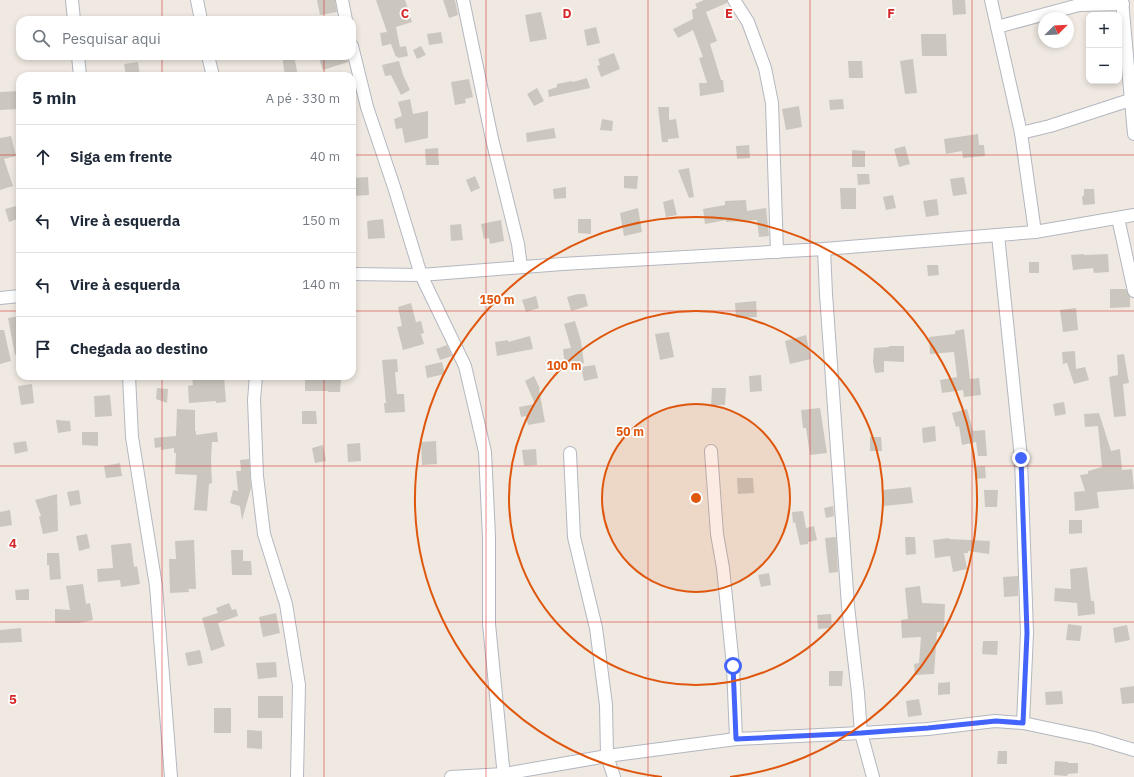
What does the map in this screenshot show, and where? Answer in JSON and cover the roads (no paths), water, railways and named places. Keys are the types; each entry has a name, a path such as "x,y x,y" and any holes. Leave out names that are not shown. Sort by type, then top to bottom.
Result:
{"street":[{"path":"72,0 74,16"},
{"path":"197,0 200,16"},
{"path":"342,0 345,16"},
{"path":"463,0 492,139 518,244 522,267"},
{"path":"734,0 748,22 765,68 772,104 777,252"},
{"path":"992,0 1021,133 1035,232"},
{"path":"997,27 1079,5 1123,2 1134,134"},
{"path":"78,60 80,72"},
{"path":"209,60 212,72"},
{"path":"356,60 368,107 421,275 465,366 485,452 489,537 489,624 504,776"},
{"path":"1021,133 1050,126 1130,100"},
{"path":"356,274 421,275 522,267 824,249 1035,232 1134,216"},
{"path":"1118,218 1134,291"},
{"path":"998,235 1021,458 1027,633 1023,723"},
{"path":"824,249 826,302 848,606 861,733 873,777"},
{"path":"0,298 16,296"},
{"path":"129,380 132,437 156,586 171,777"},
{"path":"256,380 254,400 257,476 264,534 286,604 299,685 297,777"},
{"path":"711,451 717,534 723,568 733,666 736,739"},
{"path":"570,453 574,537 596,628 606,705 606,756 614,777"},
{"path":"451,777 504,776 606,756 736,739 861,733 996,721 1023,723 1094,738 1134,750"}]}
